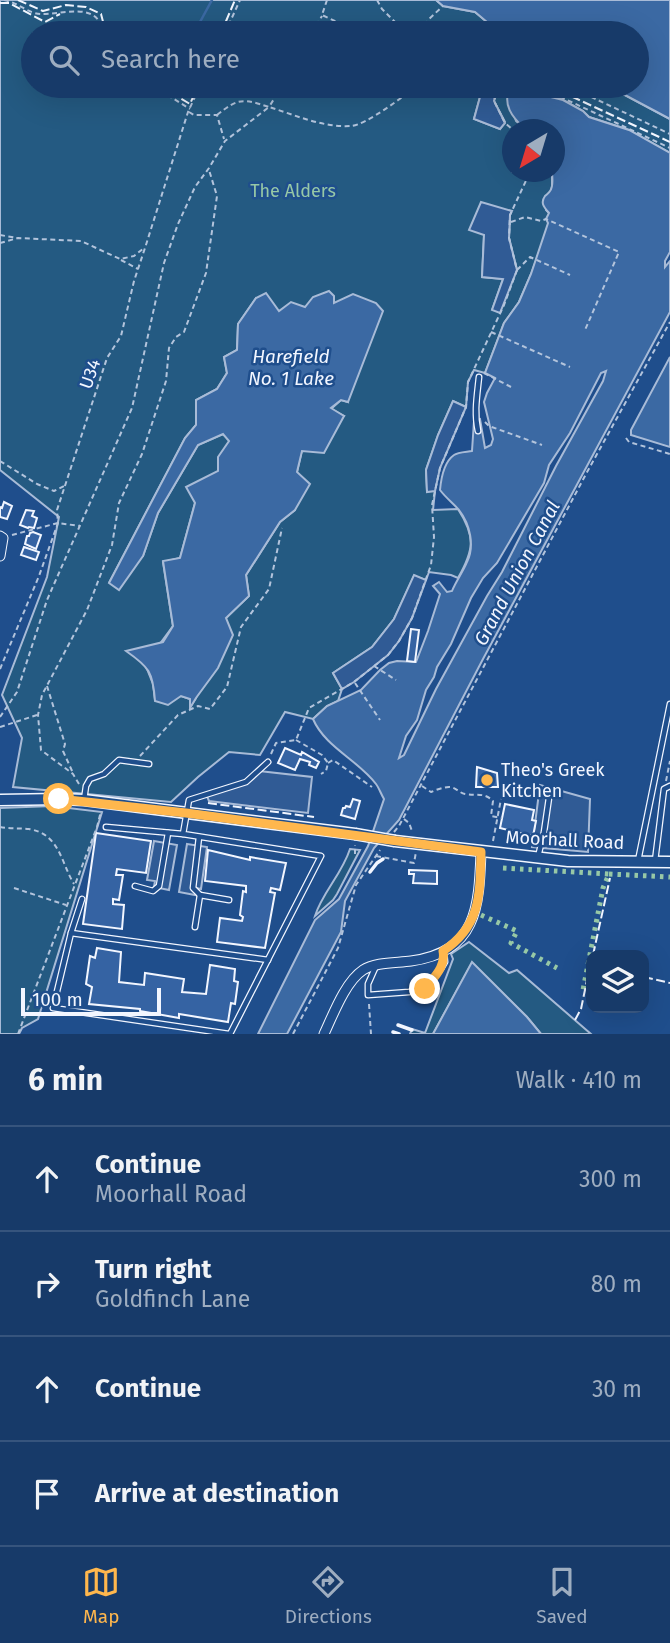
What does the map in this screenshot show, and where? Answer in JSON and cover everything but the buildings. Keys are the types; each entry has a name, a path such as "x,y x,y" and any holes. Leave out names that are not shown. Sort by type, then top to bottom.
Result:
{"street":[{"path":"0,556 5,536"},
{"name":"Moorhall Road","path":"0,800 84,797 355,839 486,849 568,862 670,862"},
{"path":"324,1034 343,996 355,978 368,967 419,960 443,951 462,936 472,922 486,849"}],"lane":[{"path":"478,431 476,403 479,377"},
{"path":"638,862 670,704"},
{"path":"84,797 90,779 104,774 118,761 149,764"},
{"path":"183,834 189,800 246,782 268,762"},
{"path":"655,862 667,788"},
{"path":"537,858 550,791"},
{"path":"82,899 53,1007 229,1034 321,856 183,834 106,827"},
{"path":"135,886 153,891 159,886 168,832"},
{"path":"199,837 193,888 201,895 229,900"},
{"path":"195,927 201,895"},
{"path":"71,933 268,960"},
{"path":"377,965 368,984 368,995 425,989 442,967 443,951"}],"path":[{"path":"4,0 39,15 80,10 93,15 98,21"},
{"path":"230,21 240,0"},
{"path":"319,21 327,0"},
{"path":"377,0 394,21"},
{"path":"428,21 443,6"},
{"path":"322,15 335,21"},
{"path":"170,98 194,115 217,115 228,106 246,100 327,124 353,126 388,108 401,98"},
{"name":"U34","path":"0,669 58,523 57,510 107,358 121,336 138,269 195,98"},
{"path":"0,717 17,692 47,600 132,408 164,263 178,224 195,187 225,141 269,107 275,98"},
{"path":"495,98 503,119"},
{"path":"563,98 670,148"},
{"path":"594,98 670,134"},
{"path":"217,115 225,141"},
{"path":"74,774 41,750 38,715 42,695 87,611 112,545 119,503 142,454 166,381 169,348 176,337 184,332 206,273 217,196 209,168"},
{"path":"517,270 509,238 510,215 525,182"},
{"path":"510,223 525,217 541,221 546,219 619,251 586,330"},
{"path":"0,234 18,238 81,241 138,269"},
{"path":"0,243 18,238"},
{"path":"120,259 134,256 145,248"},
{"path":"296,740 309,708 354,682 388,655 399,642 412,618 431,565 434,537 432,505 440,468 466,407 468,382 504,305 517,270 530,257 570,275"},
{"path":"412,836 409,823 403,818 670,322"},
{"path":"491,332 570,367"},
{"path":"495,378 511,387"},
{"path":"489,426 542,445"},
{"path":"626,438 629,442 670,454"},
{"path":"0,461 37,484 54,491 66,484"},
{"path":"5,536 58,523 79,526"},
{"path":"131,762 144,754 178,715 198,706 210,709 227,687 241,627 269,589 282,528"},
{"path":"374,666 396,680"},
{"path":"354,682 380,720"},
{"path":"47,685 65,744 63,751 84,797"},
{"path":"0,727 38,715"},
{"path":"268,762 276,743 296,740 321,755 328,763"},
{"path":"321,774 333,760 372,787"},
{"path":"667,788 670,761"},
{"path":"420,785 431,792 449,787 462,794 487,795 493,801 491,816 502,818"},
{"path":"486,849 498,817 501,799"},
{"path":"18,1034 97,827 101,810"},
{"path":"0,827 30,829 40,832 55,843 75,885"},
{"path":"355,839 355,855"},
{"path":"293,1034 338,948 356,886 375,856 414,863 416,852"},
{"path":"14,888 67,906"},
{"path":"368,995 371,1034"}],"green space":[{"name":"The Alders","path":"0,0 436,0 443,6 475,12 486,21 21,21 21,98 480,98 474,119 500,129 502,126 502,182 552,182 546,210 549,213 549,223 519,302 504,323 485,373 474,370 468,382 466,407 453,401 426,470 427,491 435,491 433,510 458,509 464,519 471,544 467,559 458,578 429,572 426,580 414,576 394,619 372,647 333,673 342,689 338,701 327,706 313,719 285,712 260,755 229,752 171,802 13,787 22,738 2,695 47,577 59,517 0,470","holes":["510,215 509,238 517,270 492,310 503,279 482,277 484,235","256,298 278,311 334,303 348,402 341,400 331,409 344,416 302,450 297,472 295,510 280,522 246,575 249,596 226,618 191,706 190,699 181,696 155,700 153,684 145,664 173,626 163,562 180,558 195,503 218,471 219,457 230,441 223,434 198,445 158,513 143,556 109,583 185,438 196,425 196,400 217,389 227,373 224,357 237,350 238,324"]},
{"path":"495,98 509,98 515,119 503,119 494,101"},
{"path":"557,98 631,98 670,119 670,153 629,130 589,117"},
{"path":"52,806 102,812 38,1019 22,1028 19,1034 0,1034 0,808"},
{"path":"350,849 360,850 333,900 315,916 322,899"},
{"path":"469,942 509,973 517,970 591,1034 541,1034 472,963 433,1034 410,1034 412,1029 425,1033 453,959 451,954"}],"shaded area":[{"path":"480,98 495,98 503,119 500,129 474,119"},
{"path":"481,202 512,211 509,238 517,270 500,313 492,310 503,279 482,277 484,235 469,230"},
{"path":"453,401 466,407 440,468 435,491 427,492 426,470"},
{"path":"414,575 426,580 412,618 399,641 388,655 342,689 333,673 372,647 394,619"},
{"path":"259,771 312,777 308,813 209,801 206,794 246,782"},
{"path":"540,785 590,799 588,852 532,847"},
{"path":"154,841 177,845 169,890 154,887 155,881 147,880"},
{"path":"187,844 207,847 201,889 196,888 195,895 179,892"}],"water":[{"path":"436,0 670,0 670,119 631,98 649,98 649,21 486,21 475,12 443,6"},
{"name":"Grand Union Canal","path":"507,98 563,100 589,117 629,130 670,153 670,252 665,267 670,261 670,312 399,820 374,848 345,901 341,932 287,1034 258,1034 315,920 339,899 368,846 384,799 369,775 325,738 313,719 327,706 361,690 389,663 416,662 440,594 433,586 439,582 447,592 452,591 471,549 463,516 440,490 442,476 445,466 454,455 472,451 474,421 480,419 485,448 491,445 493,439 484,402 495,378 485,373 504,323 519,302 531,274 548,223 546,219 549,213 543,203 545,196 551,189 552,182 565,182 565,119 515,119","holes":["606,371 502,572 436,689 404,755 399,758 406,736 417,720 426,690 451,644 471,598 483,578 497,563 544,483 549,465 570,433 601,373"]},
{"name":"Harefield No. 1 Lake","path":"329,291 334,296 334,303 353,294 376,303 383,311 348,402 341,400 331,408 344,416 324,453 302,451 297,472 310,484 295,510 280,522 246,575 249,596 226,618 233,635 218,668 190,708 190,699 181,696 168,705 155,701 153,683 148,671 126,651 163,642 173,626 163,561 180,558 195,503 186,487 218,471 218,457 229,441 223,434 198,445 158,513 143,556 119,590 109,583 185,438 196,425 196,400 217,389 227,373 224,357 237,350 238,324 256,298 266,293 279,311 291,302 305,307 313,297"},
{"path":"670,357 670,447 631,435 631,430"},
{"path":"472,962 527,1017 541,1034 433,1034"}],"waterway":[{"path":"201,21 212,0"}],"hedge":[{"path":"503,868 609,874 603,888 583,990"},
{"path":"609,874 670,877"},
{"path":"481,915 517,931 511,943 557,968"}],"fence":[{"path":"18,0 43,11 66,5 86,7 101,14 103,21"},
{"path":"226,21 235,0"},
{"path":"0,3 9,3 43,21"},
{"path":"47,21 60,14"},
{"path":"180,98 190,104 193,98"},
{"path":"575,98 670,142"},
{"path":"208,803 314,817"},
{"path":"594,950 610,878"},
{"path":"649,978 670,983"},
{"path":"575,1020 581,1009 586,985"}],"wall":[{"path":"370,872 383,859"},
{"path":"398,1025 412,1030"},
{"path":"393,1032 399,1034"}],"place":[{"name":"Theo's Greek Kitchen","path":"487,780"}],"route":[{"path":"59,799 481,852 478,899 472,922 462,936 443,951 445,956 442,967 425,989"}]}
